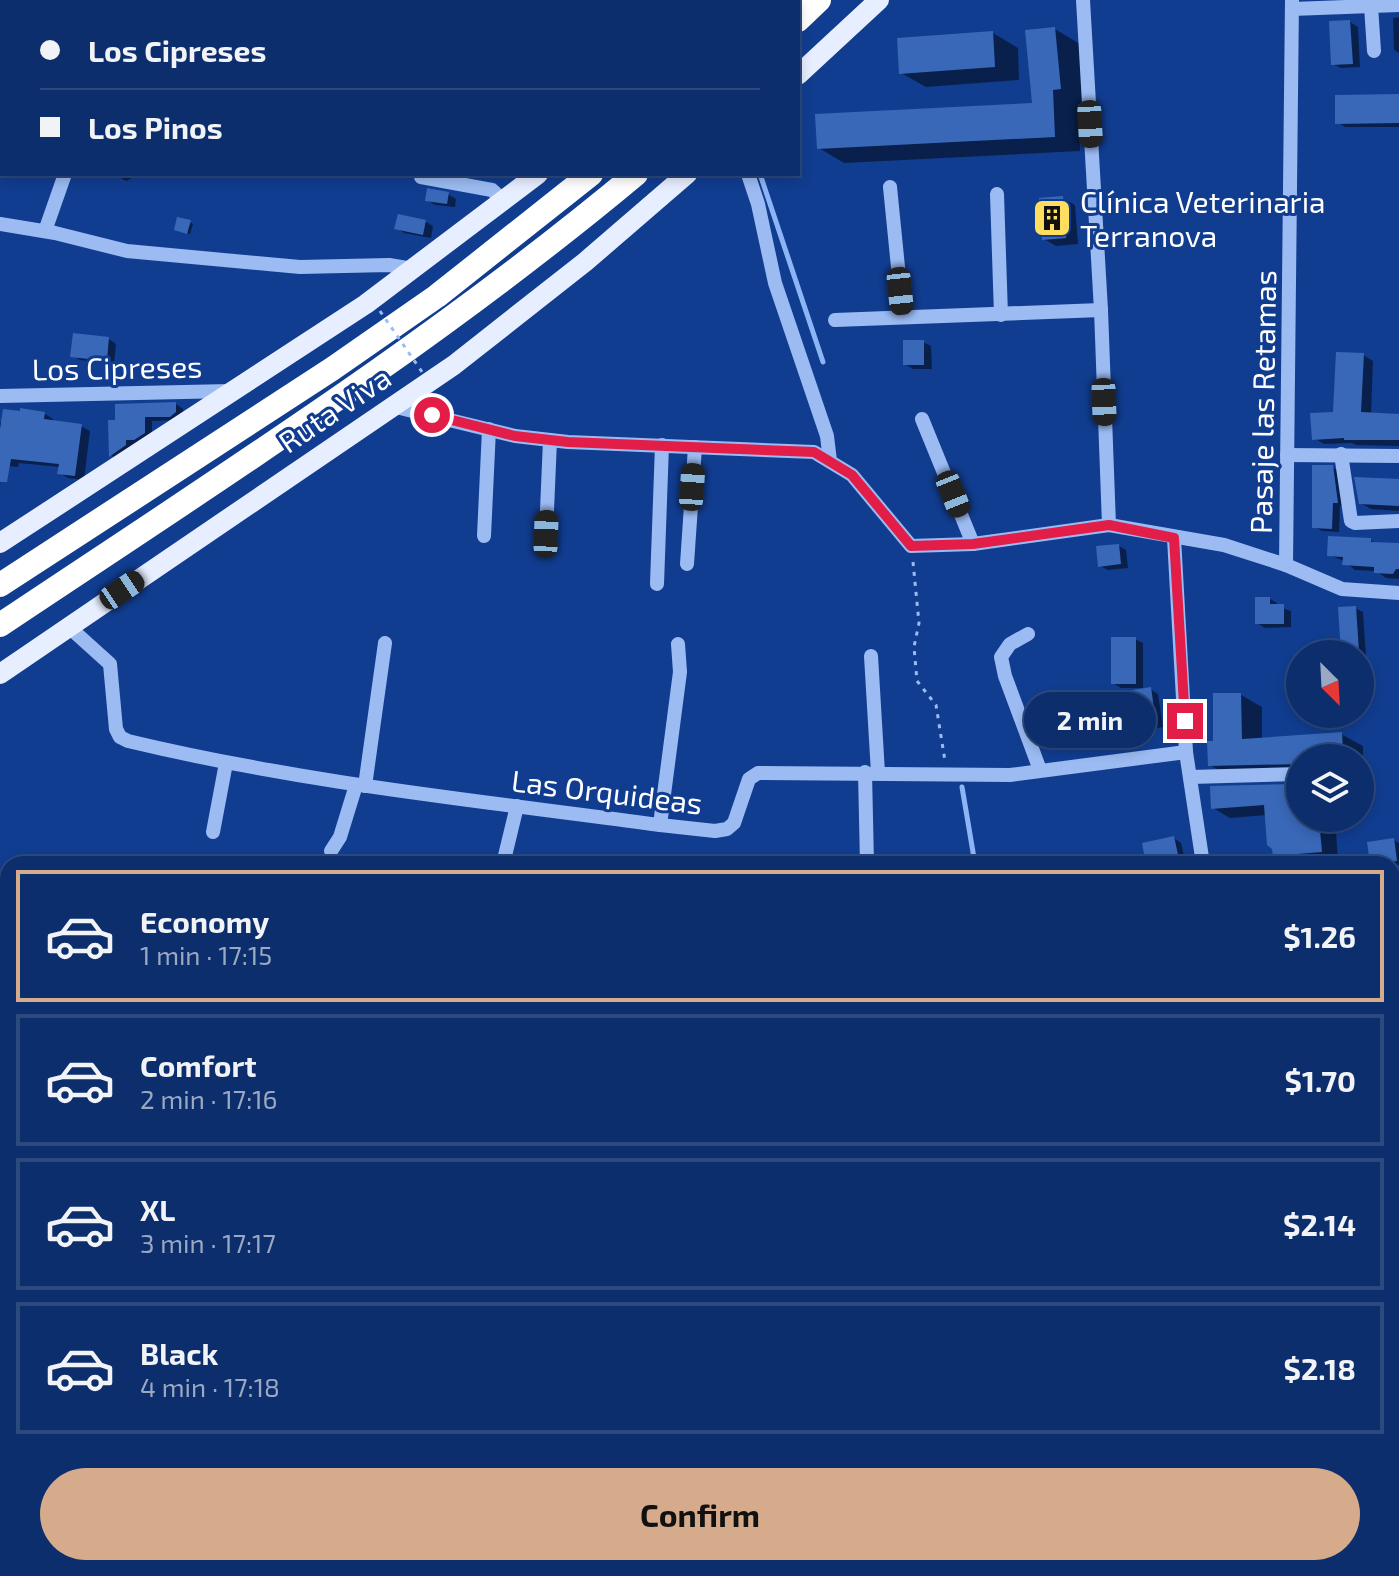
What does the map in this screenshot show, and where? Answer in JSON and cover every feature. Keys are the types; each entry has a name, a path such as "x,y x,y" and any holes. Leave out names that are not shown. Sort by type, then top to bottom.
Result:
{"highway":[{"path":"800,18 819,0"},
{"name":"Ruta Viva","path":"0,585 358,351 437,296 588,176"},
{"name":"Ruta Viva","path":"0,625 351,392 453,319 633,176"}],"main road":[{"path":"800,73 879,0"},
{"name":"Ruta Viva","path":"0,674 396,407 585,262 685,176"},
{"path":"0,543 366,304 504,201 520,181"}],"street":[{"path":"1083,0 1101,310 1109,525"},
{"path":"1292,5 1399,5"},
{"name":"Pasaje las Retamas","path":"1286,565 1292,5"},
{"path":"1371,6 1374,51"},
{"path":"45,231 64,176"},
{"path":"749,176 775,283 827,436 830,461"},
{"path":"421,177 492,190 504,201"},
{"path":"890,187 903,317"},
{"path":"997,194 1001,315"},
{"path":"0,224 142,253 300,267 389,265 413,269"},
{"path":"835,320 1101,310"},
{"name":"Los Cipreses","path":"0,396 234,391"},
{"path":"396,407 550,440 814,452 852,475 911,546 973,544 1109,525 1224,545 1286,565 1342,589 1399,593"},
{"path":"922,419 973,544"},
{"path":"484,536 489,429"},
{"path":"546,534 550,440"},
{"path":"657,584 662,445"},
{"path":"687,564 695,447"},
{"path":"1341,454 1351,521 1399,521"},
{"path":"1287,455 1399,456"},
{"path":"1174,538 1186,752 1202,856"},
{"name":"Las Orquideas","path":"69,627 74,635 104,656 110,664 116,729 120,737 226,763 361,785 660,825 715,831 727,829 734,823 749,779 758,773 1010,775 1186,752"},
{"path":"1028,634 1010,644 1001,657 1005,676 1040,770"},
{"path":"331,851 340,837 361,785 385,643"},
{"path":"660,825 680,672 678,644"},
{"path":"867,856 871,656"},
{"path":"213,832 226,763"},
{"path":"1190,777 1286,774"},
{"path":"505,856 517,806"}],"path":[{"path":"380,311 422,372"},
{"path":"911,546 919,623 914,647 917,681 936,705 945,746 946,775"}],"building":[{"path":"1350,20 1353,64 1331,65 1329,21"},
{"path":"1055,27 1061,89 1053,90 1055,137 817,149 815,114 1032,103 1025,30"},
{"path":"993,31 995,67 899,74 897,38"},
{"path":"1399,94 1399,123 1335,124 1335,95"},
{"path":"427,188 449,192 447,204 425,201"},
{"name":"Clínica Veterinaria Terranova","path":"1063,196 1066,238 1042,240 1039,198"},
{"path":"398,214 426,220 423,235 394,229"},
{"path":"177,217 191,220 187,234 174,230"},
{"path":"73,333 109,337 107,361 70,357"},
{"path":"903,340 924,340 924,365 903,365"},
{"path":"1336,352 1364,353 1361,412 1399,414 1399,440 1312,440 1310,413 1333,412"},
{"path":"176,402 176,412 170,417 145,417 145,433 134,440 126,440 126,445 109,457 108,420 115,420 115,404"},
{"path":"20,408 45,412 44,419 82,424 75,476 57,474 59,464 11,459 7,482 0,482 3,409 20,411"},
{"path":"1312,465 1333,465 1338,503 1333,503 1332,529 1312,528"},
{"path":"1354,477 1399,479 1399,506 1359,504"},
{"path":"1328,536 1399,543 1399,569 1393,574 1374,573 1374,567 1342,565 1343,557 1327,556"},
{"path":"1119,544 1121,564 1098,567 1096,546"},
{"path":"1255,597 1270,597 1270,604 1284,604 1284,624 1255,624"},
{"path":"1356,606 1358,640 1340,640 1338,607"},
{"path":"1111,637 1136,637 1136,684 1111,684"},
{"path":"1151,687 1156,724 1133,728 1127,691"},
{"path":"1213,693 1241,693 1242,739 1342,732 1343,744 1286,744 1286,764 1208,766 1207,741 1213,741"},
{"path":"1286,784 1286,832 1320,832 1322,852 1273,856 1272,849 1267,845 1264,805 1211,809 1210,786"},
{"path":"1174,836 1178,856 1144,856 1142,843"},
{"path":"1394,838 1396,856 1369,856 1367,842"}],"waterway":[{"path":"761,176 823,362"},
{"path":"962,787 974,856"}],"place":[{"name":"Clínica Veterinaria Terranova","path":"1052,218"}],"route":[{"path":"432,415 515,436 568,442 814,452 852,475 911,546 973,544 1109,525 1174,538 1185,721"}]}
